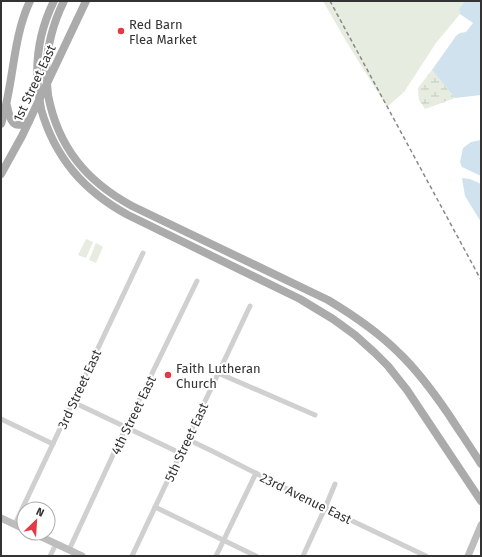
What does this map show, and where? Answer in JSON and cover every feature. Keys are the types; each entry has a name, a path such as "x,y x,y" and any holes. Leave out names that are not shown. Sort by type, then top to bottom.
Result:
{"main road":[{"path":"1,124 19,34 30,1"},
{"path":"54,1 46,20 40,42 37,64 38,90 42,110 51,138 72,171 84,184 105,201 131,217 300,299 333,319 366,345 388,366 411,395 481,502"},
{"path":"64,1 52,31 48,48 46,72 48,95 53,117 64,142 78,163 96,182 110,193 132,206 311,292 338,306 359,320 385,340 412,366 427,384 480,460"},
{"name":"1st Street East","path":"1,174 29,121 86,1"},
{"path":"6,104 9,118 13,123 20,125 29,121"}],"street":[{"name":"3rd Street East","path":"15,524 143,253"},
{"name":"4th Street East","path":"69,550 126,427 197,281"},
{"name":"5th Street East","path":"132,556 250,306"},
{"path":"218,373 315,415"},
{"path":"73,402 180,453"},
{"path":"1,419 53,444"},
{"name":"23rd Avenue East","path":"187,439 325,508 426,556"},
{"path":"216,556 256,473"},
{"path":"303,556 335,484"},
{"path":"155,507 256,556"},
{"path":"1,518 15,524"},
{"path":"468,556 481,525"},
{"path":"50,541 82,556"},
{"path":"472,547 481,542"},
{"path":"50,556 56,544"}],"green space":[{"path":"323,1 465,1 459,9 460,14 436,43 404,92 387,107"},
{"path":"432,70 455,98 425,109 419,100 418,88"},
{"path":"86,239 93,242 86,258 78,255"},
{"path":"96,243 103,247 96,263 89,260"}],"water":[{"path":"465,1 481,1 481,95 455,98 432,70 456,36 460,33 466,32 473,23 460,14 459,9"},
{"path":"481,140 481,176 462,167 460,162 463,148 471,142"},
{"path":"462,178 470,179 481,184 481,222 465,196"}],"railway":[{"path":"330,1 481,280"}],"place":[{"name":"Red Barn Flea Market","path":"121,31"},
{"name":"Faith Lutheran Church","path":"168,375"}]}
